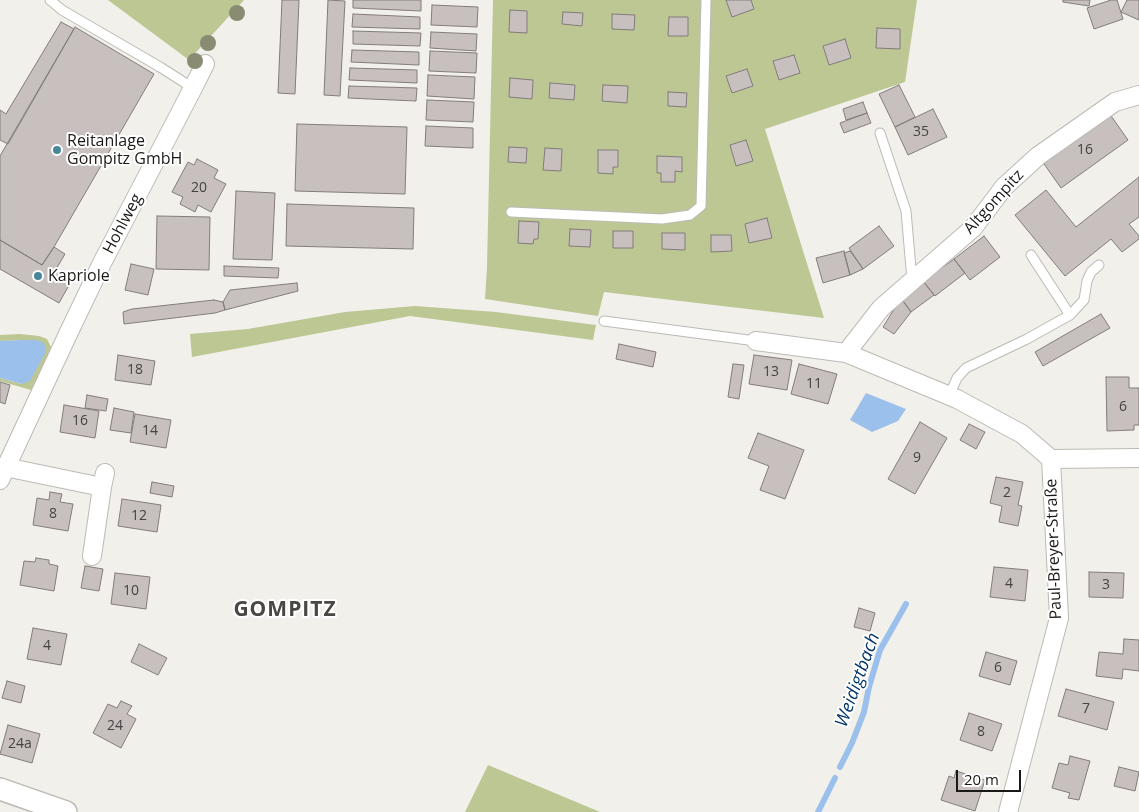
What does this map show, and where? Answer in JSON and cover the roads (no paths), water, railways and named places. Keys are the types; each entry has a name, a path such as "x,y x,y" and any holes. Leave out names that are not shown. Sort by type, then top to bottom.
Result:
{"street":[{"name":"Hohlweg","path":"92,556 104,480 3,473 98,272 205,64"},
{"name":"Altgompitz","path":"846,353 880,308 973,228 1004,187 1038,156 1115,102 1139,95"},
{"path":"756,341 846,353 950,396 1022,434 1051,459 1139,458"},
{"name":"Paul-Breyer-Straße","path":"1008,812 1059,618 1051,459"},
{"path":"0,790 66,812"}],"lane":[{"path":"50,0 62,10 193,88"},
{"path":"511,212 662,219 690,216 701,206 706,0"},
{"path":"880,133 906,211 912,280"},
{"path":"1031,255 1070,315"},
{"path":"950,396 957,378 966,368 1070,315 1084,300 1087,281 1091,272 1100,265"},
{"path":"604,321 756,341"}],"water":[{"path":"36,340 44,343 46,351 30,381 22,384 0,378 0,341"},
{"path":"866,393 906,409 898,421 872,432 850,420"}],"waterway":[{"name":"Weidigtbach","path":"840,767 864,712 880,650 906,604"},
{"name":"Weidigtbach","path":"818,812 835,778"}],"place":[{"name":"Reitanlage Gompitz GmbH","path":"57,150"},
{"name":"Kapriole","path":"38,276"}],"district":[{"name":"GOMPITZ","path":"285,610"}]}
